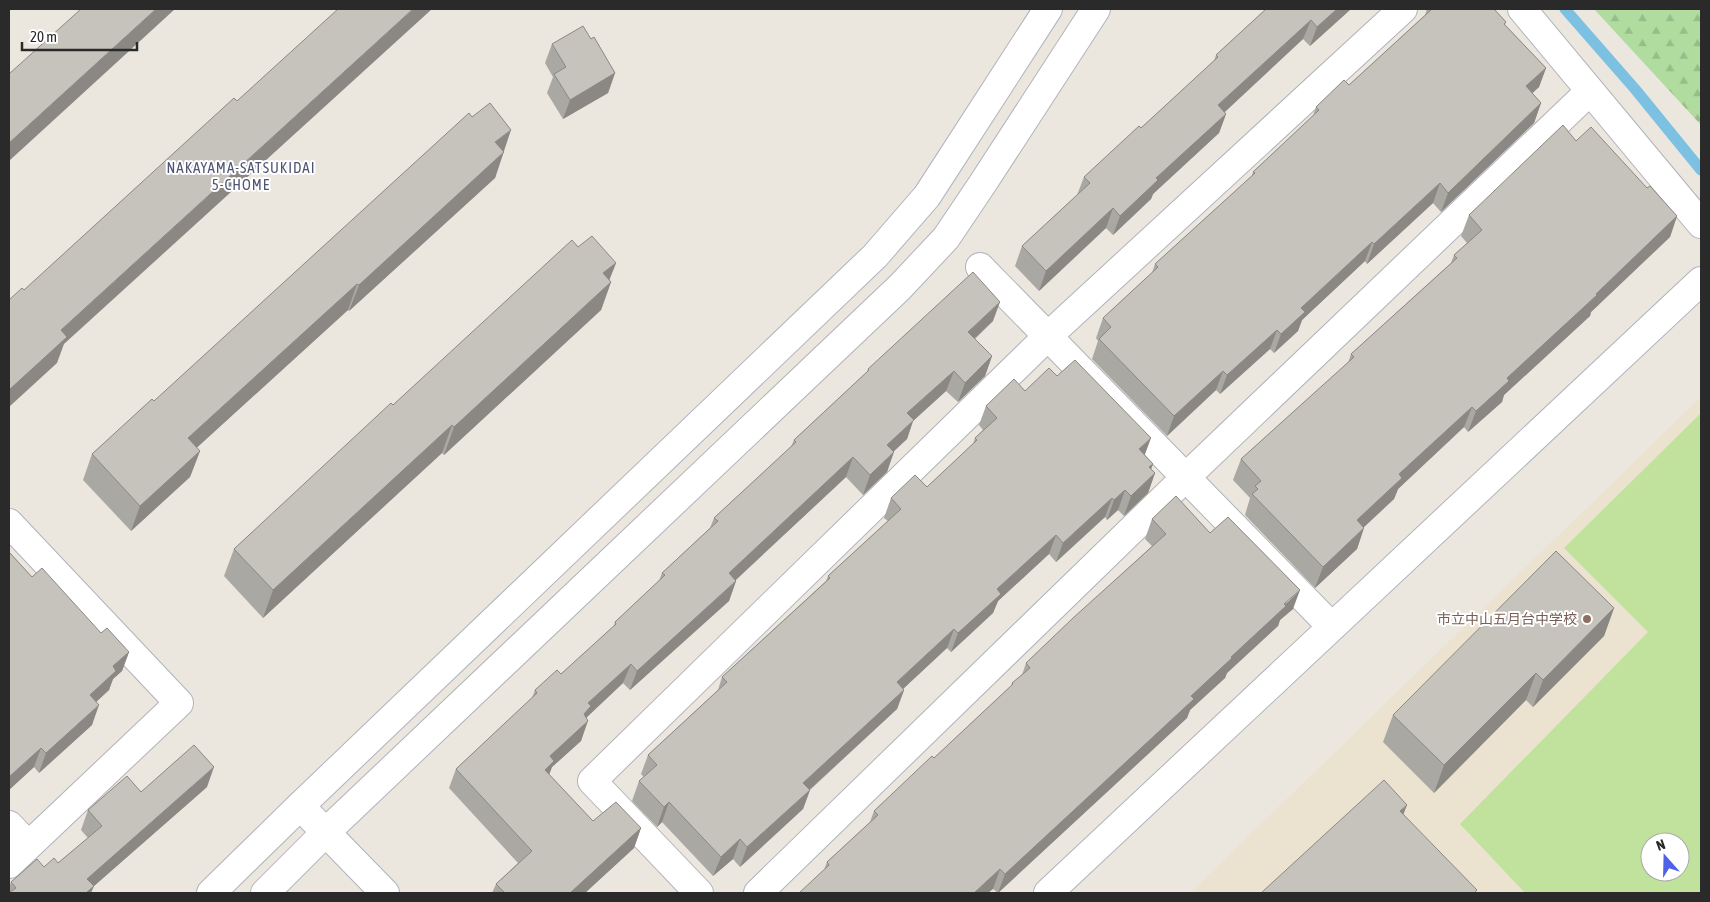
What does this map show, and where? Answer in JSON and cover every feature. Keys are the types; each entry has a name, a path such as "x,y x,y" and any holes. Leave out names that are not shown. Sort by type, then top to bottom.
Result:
{"street":[{"path":"211,893 875,256 927,196 1048,9"},
{"path":"265,893 326,832 893,294 946,238 1096,9"},
{"path":"699,893 592,781 1048,336 1402,9"},
{"path":"1522,9 1701,224"},
{"path":"758,893 1186,477 1590,91"},
{"path":"980,267 1332,627"},
{"path":"1048,893 1701,281"},
{"path":"9,523 179,703 9,864"},
{"path":"300,806 386,893"},
{"path":"9,825 28,845"}],"shaded area":[{"name":"市立中山五月台中学校","path":"1701,397 1701,893 1190,893"}],"green space":[{"path":"1594,9 1701,9 1701,125"},
{"path":"1701,413 1701,893 1525,893 1460,824 1648,632 1564,548"}],"building":[{"path":"81,9 156,9 9,143 9,74"},
{"path":"338,9 413,9 61,330 67,337 9,390 9,300 22,288 24,290 234,98 237,101"},
{"path":"1266,9 1337,9 1317,27 1311,20 1218,105 1226,114 1156,178 1158,180 1120,216 1113,208 1046,271 1022,246 1090,183 1084,177 1139,126 1141,128 1218,57 1216,55"},
{"path":"1432,9 1494,9 1506,22 1504,24 1546,68 1526,86 1541,103 1448,193 1440,183 1374,244 1372,242 1301,308 1305,312 1281,334 1277,330 1227,375 1223,371 1174,416 1099,339 1111,327 1103,318 1158,267 1155,264 1255,173 1253,172 1319,110 1316,107 1344,80 1349,85"},
{"path":"583,26 591,39 594,37 615,73 570,100 554,74 566,67 552,44"},
{"path":"490,103 511,130 495,142 504,152 188,438 200,451 140,506 92,454 152,399 154,401 469,113 472,117"},
{"path":"1563,125 1576,141 1591,127 1647,188 1650,186 1677,216 1597,295 1507,378 1509,381 1476,411 1472,407 1399,474 1402,478 1357,520 1364,528 1323,567 1252,494 1258,489 1255,486 1261,481 1241,459 1354,357 1351,354 1457,258 1454,255 1482,230 1469,215"},
{"path":"592,236 616,263 603,273 611,282 273,590 234,549 391,403 393,405 572,240 578,247"},
{"path":"973,272 1000,302 968,332 992,356 965,383 954,371 907,413 914,420 887,445 894,452 870,475 853,457 729,573 736,581 637,671 631,664 588,703 591,706 584,714 588,721 550,756 554,761 545,770 593,821 616,802 641,828 570,893 505,893 496,884 532,851 456,769 537,693 535,690 557,670 561,674 616,624 615,622 665,575 662,573 718,521 714,518 796,442 794,440 868,369"},
{"path":"1075,360 1151,438 1139,449 1153,464 1149,467 1155,473 1131,496 1125,490 1114,500 1112,498 1063,543 1056,535 997,589 1001,594 958,633 954,629 897,682 904,690 803,783 810,790 747,847 740,839 721,857 669,802 664,807 639,781 657,765 648,755 727,682 722,677 830,578 828,576 901,509 891,498 915,475 927,487 977,440 975,438 997,418 986,406 1014,379 1025,391 1049,368 1057,376"},
{"path":"1176,496 1210,533 1228,517 1300,590 1284,604 1286,606 1191,696 1194,699 1005,874 1000,869 974,893 799,893 829,865 827,862 878,815 874,811 1030,668 1026,663 1166,534 1152,519"},
{"path":"1556,551 1614,608 1543,680 1536,673 1444,765 1393,715"},
{"path":"9,552 32,577 42,568 101,633 107,628 129,652 113,666 116,671 90,695 99,705 46,753 41,748 9,777"},
{"path":"194,745 214,767 87,879 94,886 86,893 9,893 16,888 11,882 37,859 44,867 54,858 58,863 102,826 88,810 127,776 141,792"},
{"path":"1384,780 1407,805 1400,811 1477,890 1474,893 1261,893"}],"waterway":[{"path":"1565,9 1635,89 1701,170"}],"place":[{"name":"市立中山五月台中学校","path":"1587,619"}],"district":[{"name":"NAKAYAMA-SATSUKIDAI 5-CHOME","path":"241,176"}]}
